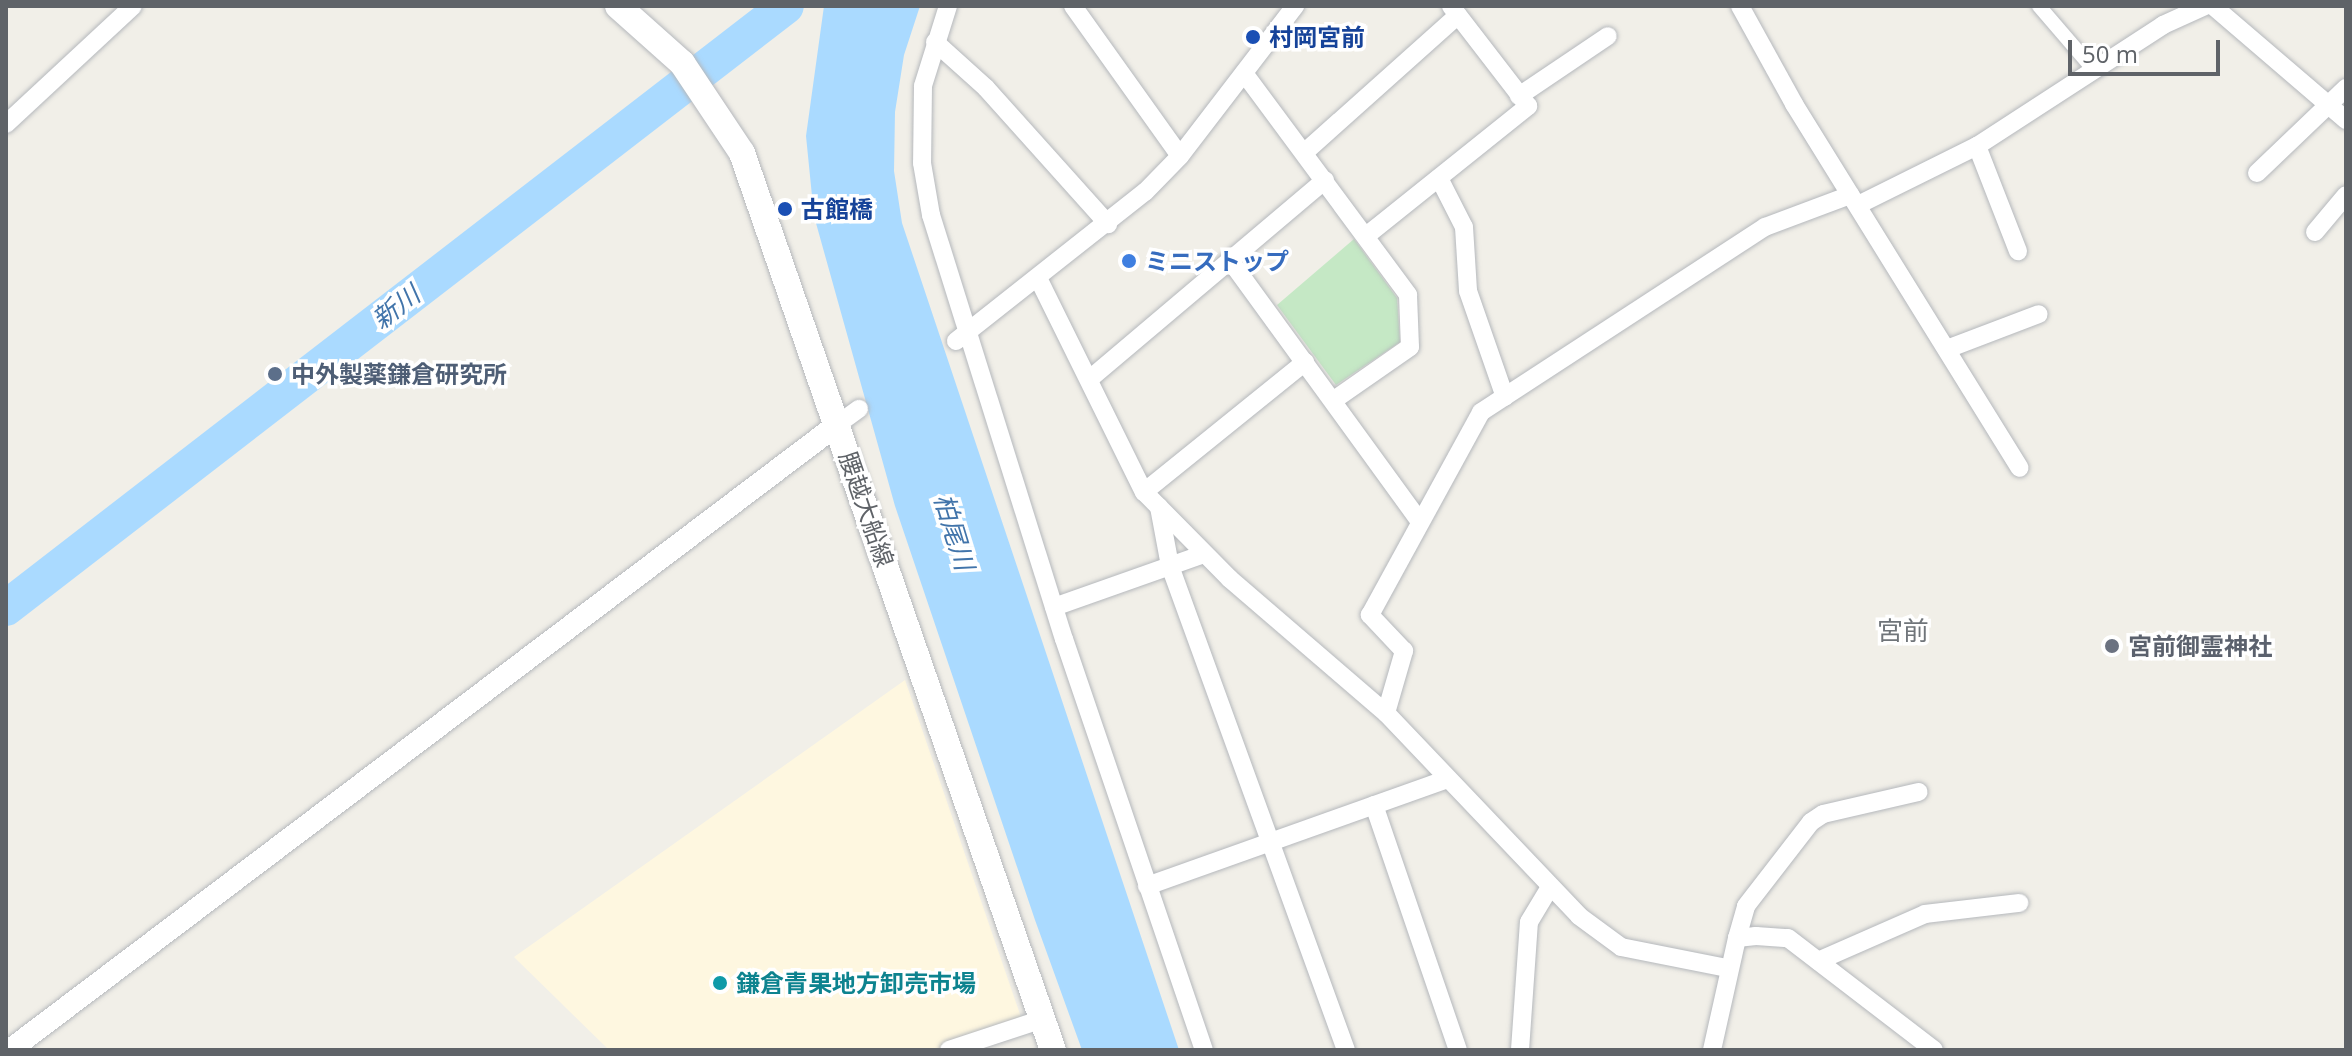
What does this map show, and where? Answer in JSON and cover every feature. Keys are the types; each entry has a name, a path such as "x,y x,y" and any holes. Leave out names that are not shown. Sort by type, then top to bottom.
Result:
{"main road":[{"name":"腰越大船線","path":"618,6 682,63 706,92 742,153 848,417 1053,1050"}],"street":[{"path":"6,124 133,6"},
{"path":"948,6 923,86 922,163 931,215 961,337 1204,1050"},
{"path":"1073,6 1180,156"},
{"path":"961,337 1108,224 1180,156 1295,6"},
{"path":"1740,6 1854,200 2020,468"},
{"path":"2039,6 2094,70"},
{"path":"1386,713 1404,651 1370,615 1481,412 1765,227 1854,200 1977,146 2163,25 2205,6"},
{"path":"2213,6 2346,120"},
{"path":"1305,152 1454,10 1528,106 1366,236"},
{"path":"1519,96 1608,36"},
{"path":"935,42 986,88 1108,224"},
{"path":"1244,73 1408,295 1410,347 1334,400"},
{"path":"2257,173 2346,88"},
{"path":"1977,146 2018,251"},
{"path":"1439,178 1464,227 1468,291 1505,397"},
{"path":"1092,377 1232,263 1325,180"},
{"path":"2315,232 2346,195"},
{"path":"1232,263 1420,522"},
{"path":"1039,280 1092,377 1144,492 1204,554 1386,713 1550,887 1621,947 1727,968"},
{"path":"1947,349 2039,314"},
{"path":"1144,492 1305,362"},
{"path":"10,1050 848,417"},
{"path":"1159,507 1170,566 1273,842 1346,1050"},
{"path":"1054,607 1204,554"},
{"path":"1147,886 1447,779"},
{"path":"1712,1050 1727,968 1746,906 1811,822 1823,814 1918,792"},
{"path":"1374,805 1458,1050"},
{"path":"1520,1050 1529,922 1550,887"},
{"path":"1818,961 1925,914 2019,903"},
{"path":"1737,938 1788,938 1934,1050"},
{"path":"949,1050 1043,1019"}],"shaded area":[{"path":"905,680 1022,1020 937,1050 609,1050 514,957"}],"green space":[{"path":"1354,239 1397,298 1400,342 1336,385 1277,305"}],"water":[{"name":"柏尾川","path":"824,6 920,6 904,55 895,112 894,171 902,223 1179,1050 1082,1050 1035,920 895,506 814,216 806,136"}],"waterway":[{"name":"新川","path":"6,608 786,6"}],"place":[{"name":"村岡宮前","path":"1253,37"},
{"name":"古館橋","path":"785,209"},
{"name":"ミニストップ","path":"1129,261"},
{"name":"中外製薬鎌倉研究所","path":"275,374"},
{"name":"宮前御霊神社","path":"2112,646"},
{"name":"鎌倉青果地方卸売市場","path":"720,983"}],"district":[{"name":"宮前","path":"1903,631"}]}
